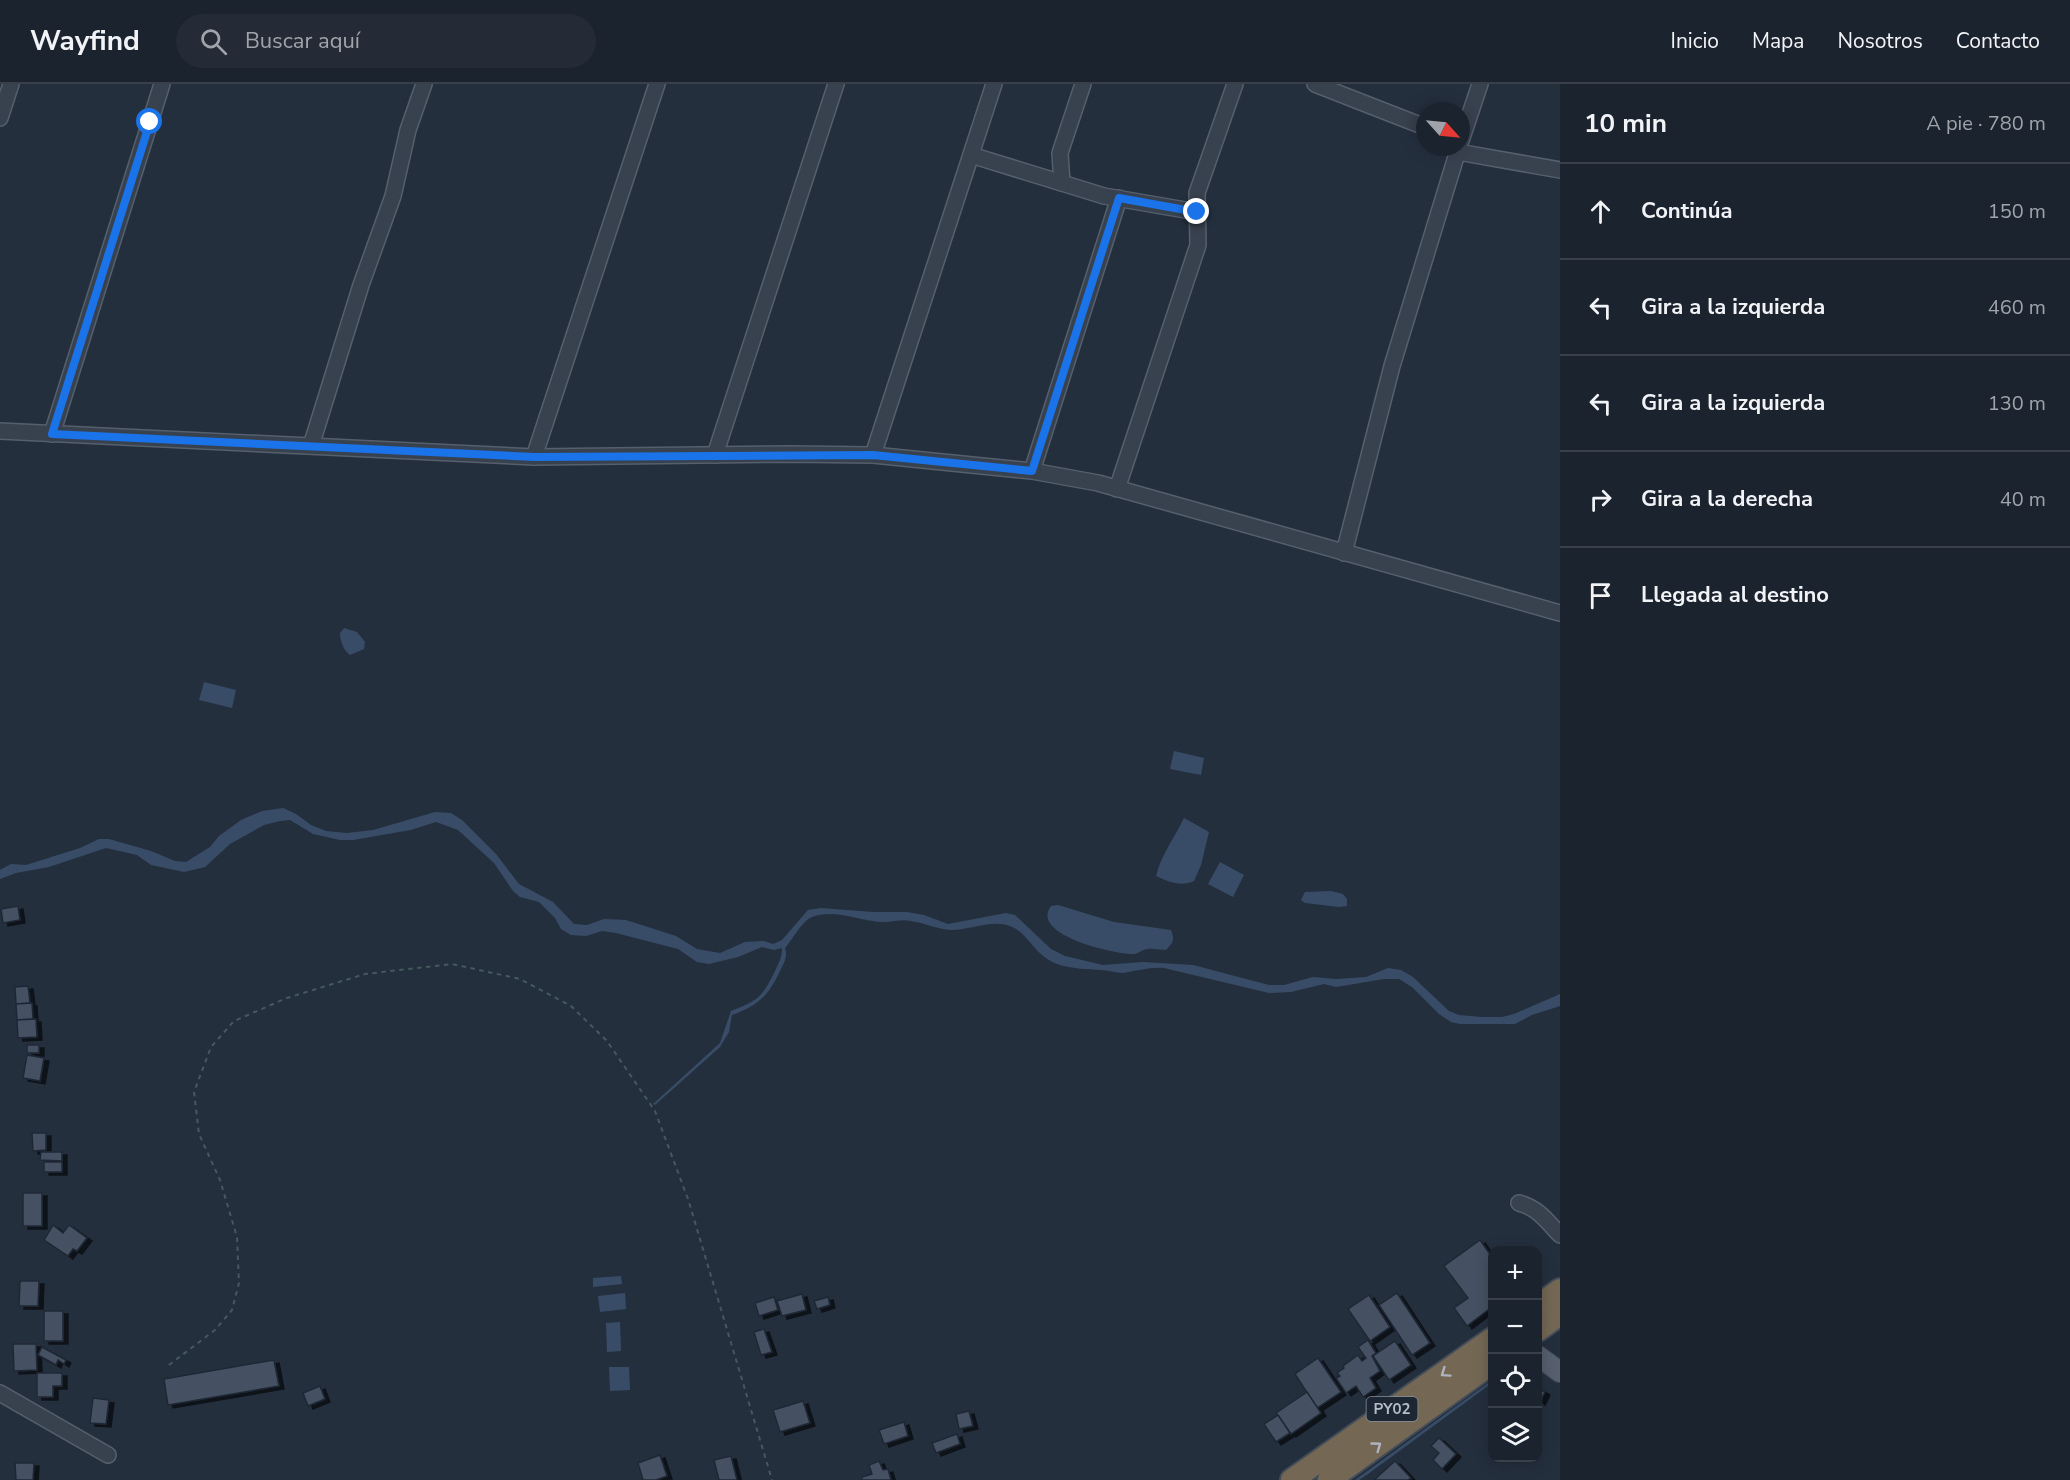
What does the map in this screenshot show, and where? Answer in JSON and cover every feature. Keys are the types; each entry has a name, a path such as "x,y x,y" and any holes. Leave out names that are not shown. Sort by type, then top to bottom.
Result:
{"highway":[{"path":"1542,1303 1560,1290"},
{"path":"1542,1327 1560,1314"},
{"name":"PY02","path":"1292,1480 1488,1342"},
{"name":"PY02","path":"1329,1480 1488,1366"}],"main road":[{"path":"1542,1359 1560,1372"}],"street":[{"path":"0,118 11,84"},
{"path":"52,434 162,84"},
{"path":"311,446 361,285 393,196 408,130 424,84"},
{"path":"534,457 657,84"},
{"path":"715,455 837,84"},
{"path":"873,455 994,84"},
{"path":"1062,183 1060,153 1083,84"},
{"path":"1117,489 1198,246 1197,193 1234,84"},
{"path":"1315,84 1416,123"},
{"path":"1470,114 1480,84"},
{"path":"1470,147 1560,170"},
{"path":"971,155 1104,196 1197,212"},
{"path":"1344,553 1392,366 1456,156"},
{"path":"1032,471 1119,198"},
{"path":"0,431 534,457 873,455 1032,471 1098,483 1560,614"},
{"path":"1519,1203 1540,1212 1560,1235"},
{"path":"0,1393 108,1455"}],"path":[{"path":"169,1365 215,1330 232,1310 239,1283 237,1237 219,1180 199,1134 194,1092 211,1047 234,1021 286,998 366,974 453,964 520,979 571,1006 607,1041 655,1111 688,1199 772,1480"}],"water":[{"path":"344,628 357,632 365,642 364,649 350,655 348,653 340,636"},
{"path":"204,682 236,690 232,708 199,700"},
{"path":"1174,751 1204,758 1201,775 1170,769"},
{"path":"283,808 326,831 347,833 373,830 435,812 451,813 462,820 496,854 519,884 553,902 574,924 587,925 604,919 626,920 676,936 697,949 720,953 745,942 764,941 773,944 782,940 808,910 821,908 907,912 924,915 948,924 1006,913 1015,915 1051,949 1065,956 1103,965 1143,962 1193,965 1269,985 1284,985 1313,977 1336,979 1366,977 1388,968 1401,970 1413,977 1449,1011 1459,1015 1502,1017 1560,994 1560,1006 1532,1015 1515,1024 1460,1024 1451,1022 1439,1014 1412,987 1399,979 1384,979 1336,987 1324,984 1291,992 1269,993 1164,968 1123,973 1065,966 1051,962 1038,952 1023,934 1003,924 951,930 908,920 884,922 830,914 812,917 805,922 785,948 784,962 767,993 756,1003 732,1015 729,1032 720,1047 655,1105 653,1104 720,1043 731,1011 753,1001 762,993 779,963 782,948 774,950 762,947 738,957 709,964 697,962 678,949 616,933 602,931 586,936 571,935 561,929 555,918 539,902 520,897 513,891 494,863 458,830 436,822 411,830 353,840 340,840 313,834 290,820 280,821 264,825 230,844 205,867 184,872 151,865 137,855 106,848 49,867 16,873 0,879 0,870 11,864 26,865 80,848 99,839 109,839 151,851 175,861 186,862 210,847 219,836 241,820 262,811"},
{"path":"1184,818 1209,832 1201,865 1194,881 1180,884 1156,876 1165,853"},
{"path":"1220,862 1244,875 1233,897 1208,884"},
{"path":"1331,891 1343,894 1347,899 1347,906 1305,903 1301,900 1305,892"},
{"path":"1058,905 1114,922 1171,930 1173,941 1166,950 1146,949 1135,954 1094,947 1063,934 1052,926 1048,916 1051,906"},
{"path":"621,1276 622,1284 593,1287 593,1278"},
{"path":"625,1293 626,1309 600,1312 598,1296"},
{"path":"620,1322 621,1351 607,1352 606,1323"},
{"path":"609,1367 629,1367 630,1390 610,1391"},
{"path":"1488,1383 1488,1386 1368,1474 1355,1480"}],"building":[{"path":"18,906 20,920 3,923 1,909"},
{"path":"28,986 30,1003 16,1004 15,987"},
{"path":"32,1003 33,1019 17,1020 16,1004"},
{"path":"36,1019 37,1037 18,1038 17,1020"},
{"path":"27,1045 39,1045 39,1053 27,1053"},
{"path":"27,1055 44,1058 40,1081 23,1078"},
{"path":"32,1133 46,1133 46,1150 33,1151"},
{"path":"41,1152 62,1152 62,1161 40,1160"},
{"path":"44,1162 62,1162 62,1172 44,1172"},
{"path":"23,1193 42,1193 42,1226 23,1226"},
{"path":"53,1225 63,1233 69,1225 87,1238 77,1251 73,1249 68,1256 44,1240"},
{"path":"1480,1240 1488,1251 1488,1310 1467,1326 1454,1308 1468,1298 1444,1266"},
{"path":"20,1281 39,1281 38,1306 19,1306"},
{"path":"1397,1293 1430,1343 1412,1355 1379,1305"},
{"path":"802,1294 806,1310 782,1316 777,1301"},
{"path":"1369,1295 1390,1327 1370,1341 1348,1309"},
{"path":"774,1297 778,1310 759,1316 755,1303"},
{"path":"828,1297 830,1305 817,1309 814,1301"},
{"path":"44,1311 63,1311 63,1341 44,1341"},
{"path":"764,1329 772,1352 761,1355 754,1332"},
{"path":"1368,1340 1376,1353 1372,1356 1380,1371 1370,1378 1376,1388 1363,1397 1356,1386 1346,1393 1336,1378 1340,1376 1337,1373 1358,1355 1362,1361 1366,1358 1358,1347"},
{"path":"1395,1341 1411,1365 1389,1380 1373,1356"},
{"path":"13,1344 36,1344 37,1370 14,1371"},
{"path":"42,1347 66,1360 64,1364 58,1360 56,1365 38,1355"},
{"path":"1318,1358 1341,1392 1317,1408 1295,1374"},
{"path":"274,1360 279,1386 168,1405 164,1379"},
{"path":"37,1373 62,1373 62,1386 53,1386 53,1397 37,1397"},
{"path":"320,1386 325,1399 308,1406 303,1393"},
{"path":"1307,1392 1321,1413 1291,1434 1276,1413"},
{"path":"93,1398 109,1400 106,1424 90,1423"},
{"path":"803,1401 810,1423 780,1432 773,1410"},
{"path":"969,1411 973,1426 959,1429 956,1414"},
{"path":"1278,1415 1290,1433 1276,1442 1264,1424"},
{"path":"904,1422 908,1436 884,1444 879,1430"},
{"path":"957,1434 960,1444 936,1453 932,1443"},
{"path":"1439,1438 1456,1454 1442,1469 1433,1460 1439,1453 1431,1446"},
{"path":"660,1455 667,1476 656,1480 643,1480 638,1463"},
{"path":"731,1456 737,1480 719,1480 714,1460"},
{"path":"879,1461 883,1470 888,1469 891,1480 862,1480 862,1477 872,1474 869,1465"},
{"path":"1395,1461 1411,1478 1408,1480 1374,1480"},
{"path":"15,1463 34,1463 33,1480 16,1480"}],"route":[{"path":"150,122 52,434 534,457 873,455 1032,471 1119,198 1197,212"}]}
